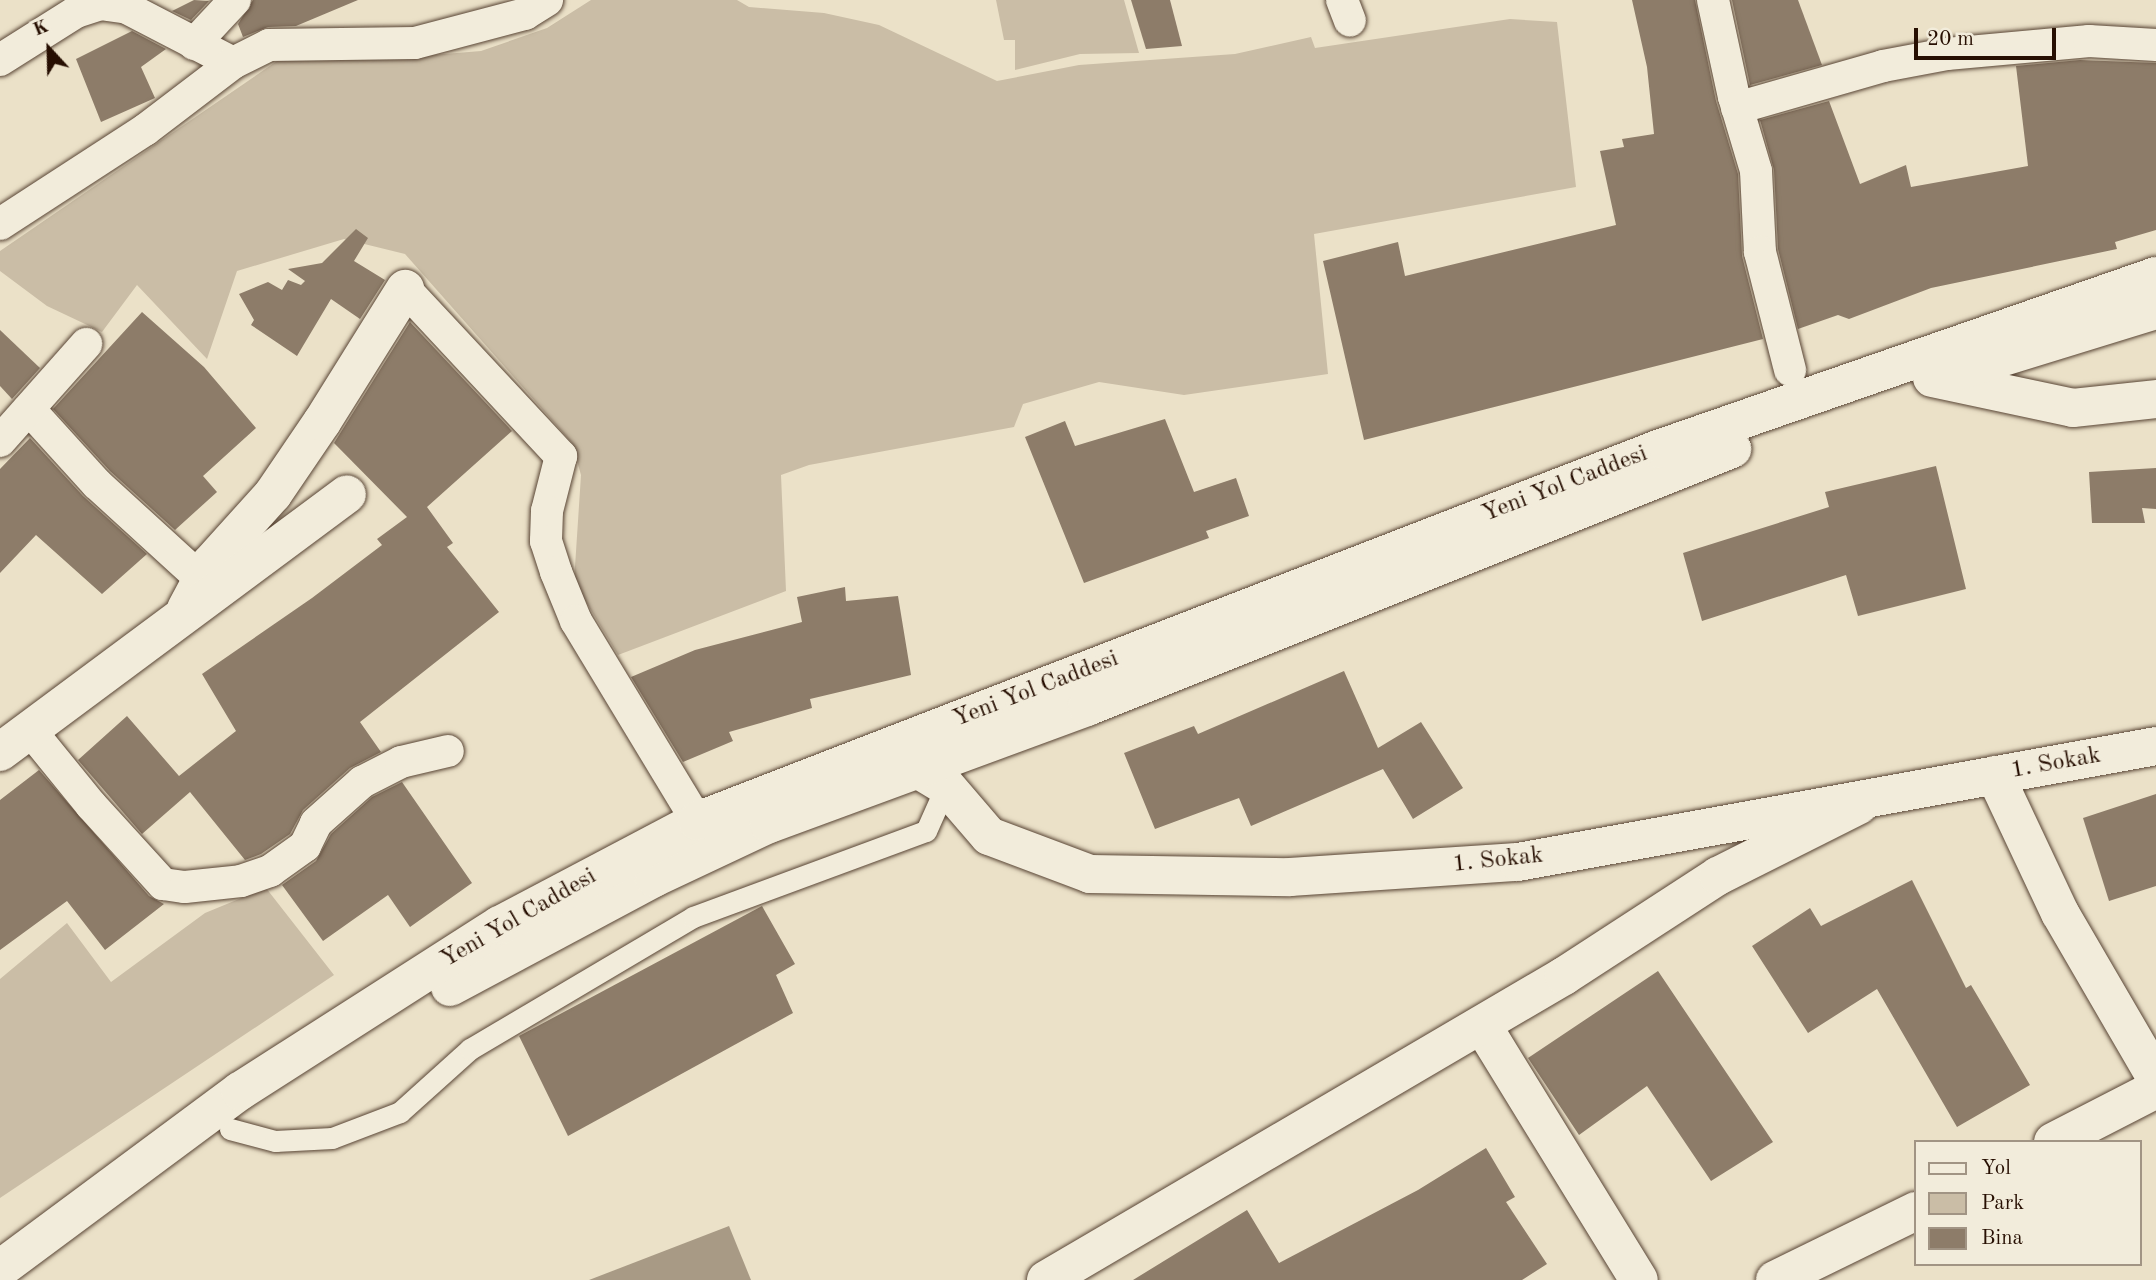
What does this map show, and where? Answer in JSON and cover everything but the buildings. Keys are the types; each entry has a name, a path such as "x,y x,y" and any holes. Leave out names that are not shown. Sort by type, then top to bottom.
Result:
{"main road":[{"name":"Yeni Yol Caddesi","path":"0,1269 240,1091 500,925 697,821 1658,449 2156,276"},
{"path":"182,617 210,564 273,494 405,289"},
{"name":"Yeni Yol Caddesi","path":"25,1280 230,1129 481,968 654,878 769,824 932,778 1726,451 1932,378 2156,310"},
{"path":"1932,378 2073,408 2156,399"},
{"path":"0,752 348,494"},
{"name":"1. Sokak","path":"932,778 989,836 1090,874 1290,877 1518,862 2156,746"},
{"path":"867,753 932,778"},
{"path":"1995,775 2060,913 2156,1078"},
{"path":"1046,1280 1219,1174 1482,1025 1718,876 1877,796"},
{"path":"1482,1025 1639,1280"},
{"path":"2057,1140 2156,1089"},
{"path":"1775,1280 1914,1212"}],"street":[{"path":"194,44 235,0"},
{"path":"0,224 134,138 233,63 270,45 290,42 415,43 525,14 547,0"},
{"path":"1713,0 1737,108 1756,171 1760,252 1790,370"},
{"path":"0,60 76,12 100,2 127,8 233,63"},
{"path":"1737,108 1882,66 1947,54 2088,41 2156,45"},
{"path":"405,289 561,456 547,531 556,572 576,621 697,821"},
{"path":"0,441 86,344"},
{"path":"29,409 97,484 202,580"},
{"path":"30,730 90,805 163,884 185,887 241,881 270,871 305,846 316,823 362,782 401,762 448,751"}],"lane":[{"path":"230,1129 275,1141 332,1138 400,1112 470,1049 693,917 926,831 932,778"}],"green space":[{"path":"591,0 737,0 749,7 824,13 879,25 997,81 1079,65 1235,54 1311,37 1315,48 1510,19 1557,22 1576,187 1314,234 1328,374 1184,395 1099,382 1023,404 1014,427 809,465 781,475 786,591 618,655 574,582 581,475 572,443 405,254 344,239 237,271 207,359 137,285 102,332 47,306 0,271 0,251 280,59 384,59 481,51 547,28"},
{"path":"996,0 1124,0 1139,53 1080,54 1015,70 1015,40 1004,40"},
{"path":"266,888 334,975 0,1198 0,979 67,923 111,982 205,913"}],"shaded area":[{"path":"729,1226 751,1280 589,1280"}]}
